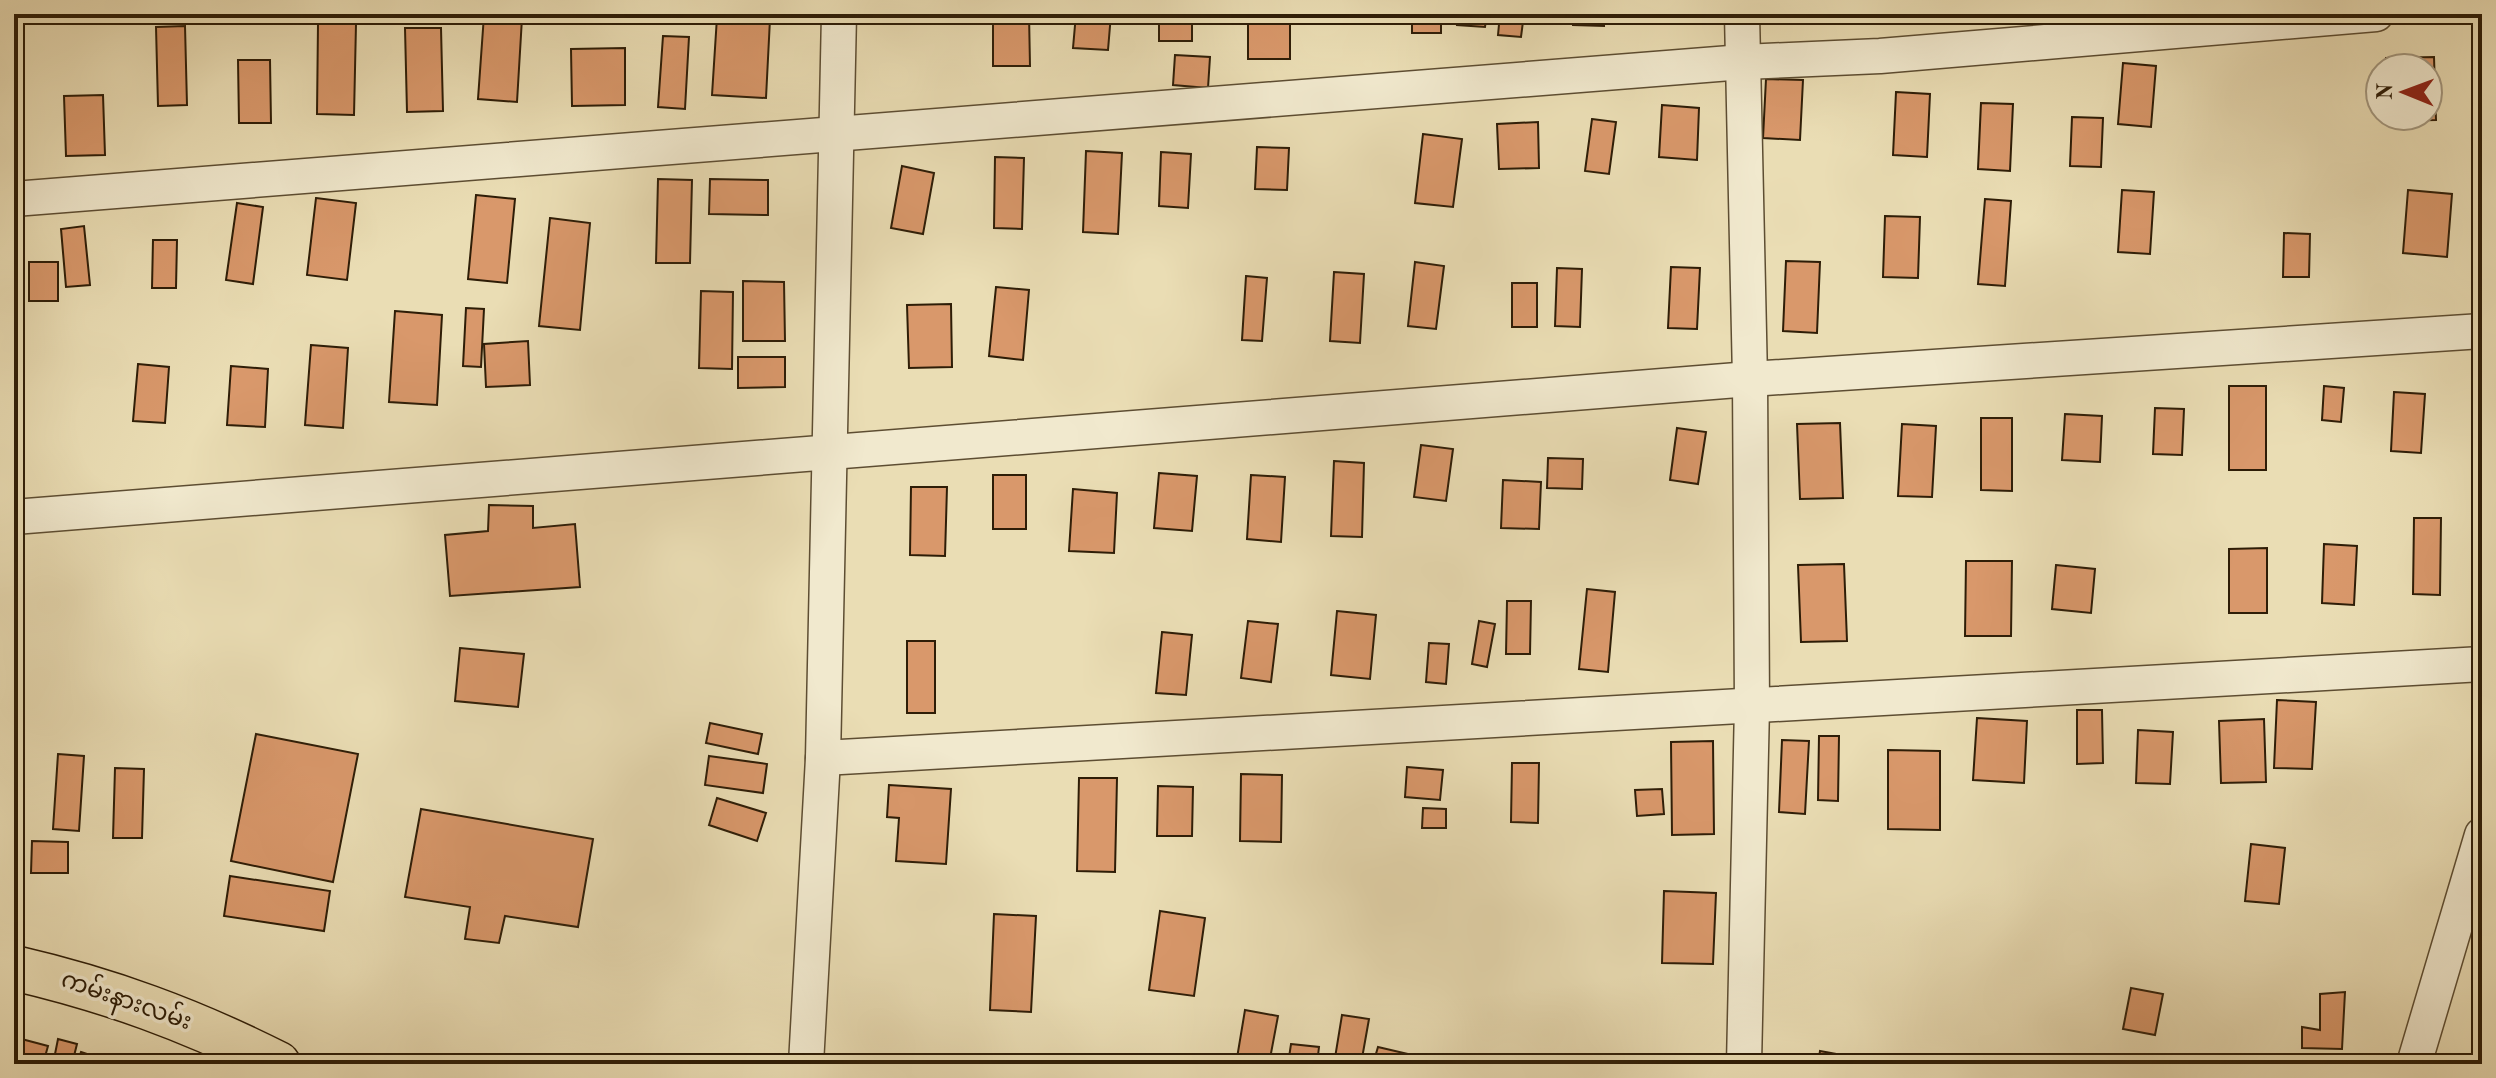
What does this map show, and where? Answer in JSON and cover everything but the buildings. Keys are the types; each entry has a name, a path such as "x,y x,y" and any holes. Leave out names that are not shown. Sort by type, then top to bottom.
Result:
{"main road":[{"name":"ကမ်းနားလမ်း","path":"14,968 99,988 162,1010 278,1064"}],"street":[{"path":"806,1064 823,758 839,14"},
{"path":"1742,14 1750,379 1752,706 1744,1064"},
{"path":"14,199 1743,62 1880,56 2376,14"},
{"path":"14,517 1750,379 2482,331"},
{"path":"823,758 2482,664"},
{"path":"2414,1064 2482,835"}]}
